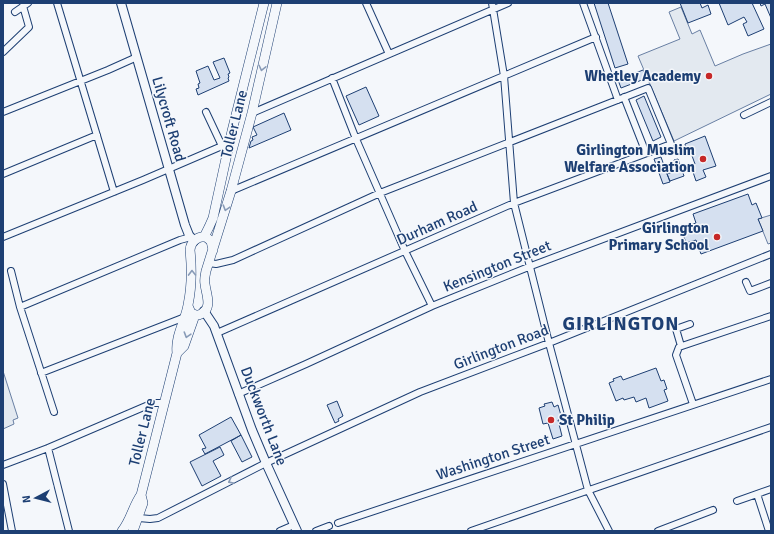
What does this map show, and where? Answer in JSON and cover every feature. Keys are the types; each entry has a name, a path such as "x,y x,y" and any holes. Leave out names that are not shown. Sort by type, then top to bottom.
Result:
{"main road":[{"name":"Toller Lane","path":"204,236 211,223 219,188 225,146 237,111 264,3"},
{"name":"Toller Lane","path":"204,311 207,308 208,301 205,279 252,112 278,3"},
{"path":"254,43 267,46"},
{"path":"237,111 252,112"},
{"path":"219,188 231,191"},
{"path":"192,239 204,236 208,238 211,241 213,250"},
{"name":"Toller Lane","path":"122,531 129,522 136,502 141,495 177,353 176,345 188,306 192,282 190,250 192,239"},
{"path":"188,306 190,312 195,315 204,311"},
{"name":"Toller Lane","path":"177,353 184,346 195,315"},
{"name":"Toller Lane","path":"134,531 143,504 141,495"},
{"path":"133,509 138,518"}],"street":[{"path":"57,3 114,192"},
{"name":"Lilycroft Road","path":"121,3 185,225 192,239"},
{"path":"366,3 389,54"},
{"path":"252,112 389,54 492,6 508,3"},
{"path":"583,3 621,99 646,153"},
{"path":"3,52 29,28 25,5 15,12"},
{"path":"492,6 504,76 514,203 588,490 609,531"},
{"path":"231,191 596,37"},
{"path":"3,112 137,57"},
{"path":"332,78 356,139 405,251 432,306"},
{"name":"Durham Road","path":"217,333 514,203 671,144 648,88 621,99"},
{"path":"210,263 216,264 233,260 380,193 621,99"},
{"path":"744,115 771,102"},
{"path":"3,237 225,146 206,112"},
{"path":"3,174 96,135"},
{"name":"Kensington Street","path":"238,394 432,306 531,266 771,176"},
{"path":"20,307 180,240 192,239"},
{"name":"Girlington Road","path":"138,518 158,518 266,463 420,392 549,343 771,254"},
{"path":"11,271 20,307 54,412"},
{"path":"746,282 750,291 771,283"},
{"name":"Duckworth Lane","path":"204,311 217,333 238,394 266,463 296,528"},
{"path":"680,346 771,316"},
{"path":"41,373 185,317"},
{"path":"690,324 676,329 680,346 676,355 693,404"},
{"name":"Washington Street","path":"338,523 771,378"},
{"path":"3,465 48,448 153,403 164,402"},
{"path":"471,531 771,427"},
{"path":"48,448 69,531"},
{"path":"3,484 12,531"},
{"path":"737,501 771,489"},
{"path":"757,494 769,531"},
{"path":"658,531 713,510"},
{"path":"316,531 329,526"},
{"path":"280,531 296,528"}],"shaded area":[{"path":"681,7 692,34 700,30 715,66 771,44 771,94 674,141 638,56 680,39 669,12"},
{"path":"771,215 771,243 768,244 758,219"},
{"path":"3,371 18,418 13,420 14,424 3,429"}],"building":[{"path":"594,3 608,3 628,64 615,68"},
{"path":"680,3 700,3 702,8 708,5 711,14 688,23"},
{"path":"719,3 752,3 764,29 748,36 743,24 747,22 744,17 728,25"},
{"path":"760,3 771,3 771,18 765,4 761,6"},
{"path":"224,58 230,73 228,74 229,81 198,95 196,89 199,88 198,84 200,83 196,71 208,66 214,80 220,78 213,62"},
{"path":"643,70 647,78 621,88 618,80"},
{"path":"366,87 379,116 359,125 346,96"},
{"path":"644,96 661,137 653,141 636,100"},
{"path":"284,113 291,130 249,148 251,141 253,140 252,137 257,135 253,127"},
{"name":"Girlington Muslim Welfare Association","path":"705,136 716,166 703,170 706,177 696,181 691,166 695,164 691,153 687,154 685,144"},
{"path":"661,157 670,182 663,184 654,159"},
{"path":"678,159 684,176 670,181 667,174 678,170 674,160"},
{"path":"748,194 752,205 756,203 762,218 758,219 763,231 701,254 696,240 686,243 681,228 696,223 693,214"},
{"path":"656,368 661,381 664,380 667,389 664,390 668,401 649,408 646,398 636,402 634,397 624,400 623,398 616,401 609,383 614,381 613,379 621,376 623,380"},
{"path":"337,401 343,416 335,423 327,405"},
{"name":"St Philip","path":"552,402 554,407 558,405 562,419 558,420 562,436 553,439 548,423 543,424 539,408 545,406 544,404"},
{"path":"231,417 241,435 205,454 202,449 206,448 199,435"},
{"path":"241,435 252,457 242,462 231,441"},
{"path":"220,447 224,455 213,461 221,476 202,486 190,462"}],"place":[{"name":"Whetley Academy","path":"709,76"},
{"name":"Girlington Muslim Welfare Association","path":"703,159"},
{"name":"Girlington Primary School","path":"717,237"},
{"name":"St Philip","path":"551,420"}],"district":[{"name":"GIRLINGTON","path":"621,324"}]}
